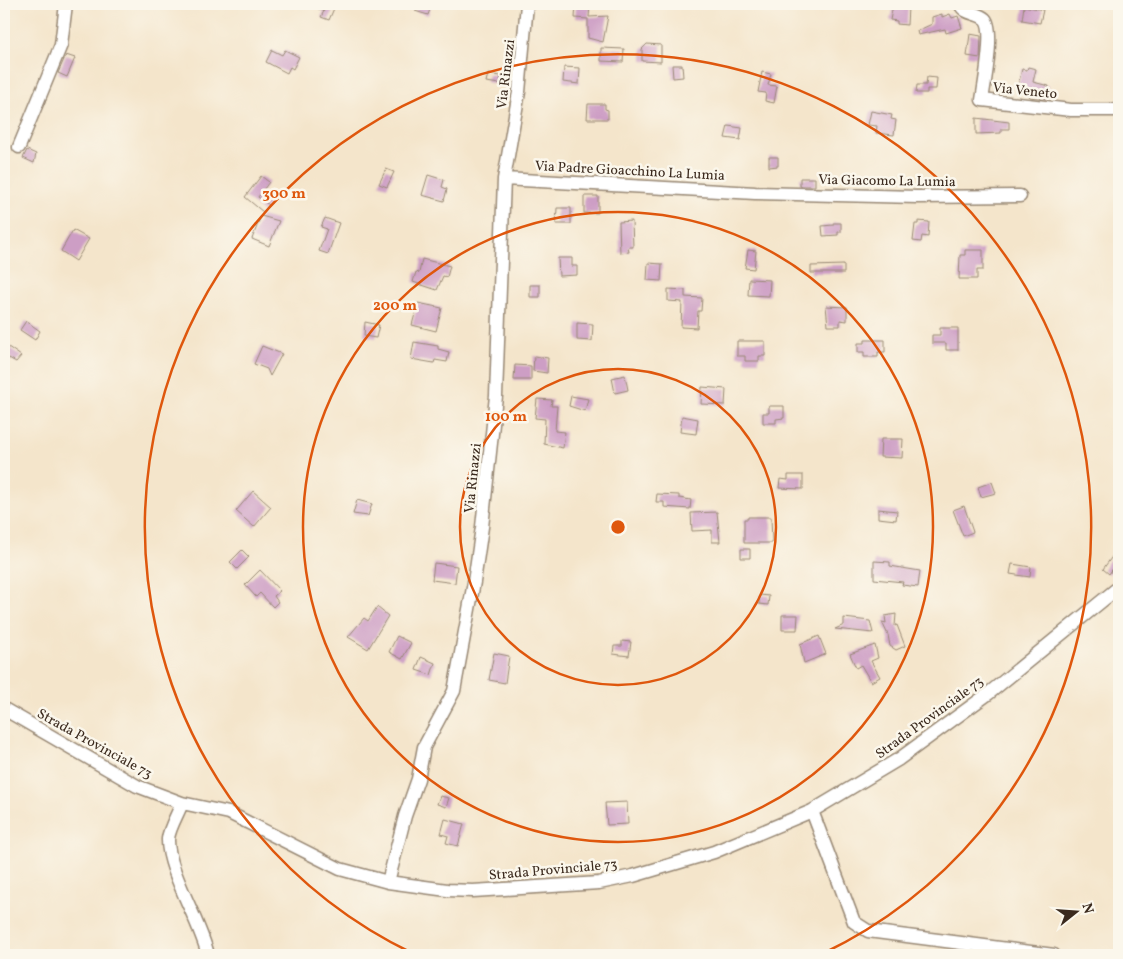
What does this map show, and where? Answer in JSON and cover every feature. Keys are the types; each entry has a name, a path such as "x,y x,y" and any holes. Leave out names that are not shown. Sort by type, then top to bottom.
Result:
{"street":[{"path":"19,147 61,46 66,4"},
{"name":"Via Rinazzi","path":"388,882 405,816 418,779 424,747 454,691 474,582 482,527 496,387 504,178 519,92 527,4"},
{"name":"Via Veneto","path":"960,4 966,12 984,18 989,26 990,38 982,100 1071,110 1119,110"},
{"name":"Via Padre Gioacchino La Lumia","path":"504,178 755,193"},
{"name":"Via Giacomo La Lumia","path":"755,193 917,197 1020,196"},
{"name":"Strada Provinciale 73","path":"4,708 137,786 182,803 229,813 340,869 388,882 447,890 473,891 616,881 714,852 812,811 899,759 988,694 1119,587"},
{"path":"182,803 168,837 170,857 203,934 208,955"},
{"path":"812,811 854,922 868,931 1054,955"}],"building":[{"path":"307,4 330,4 335,6 329,20 321,17 324,11"},
{"path":"417,4 432,4 428,15 415,11"},
{"path":"576,4 590,5 589,17 608,16 603,42 588,38 588,19 575,18"},
{"path":"893,5 908,7 907,25 897,24 897,21 890,20"},
{"path":"1024,6 1043,10 1040,23 1022,20"},
{"path":"942,14 942,17 950,14 952,18 958,16 962,28 946,33 945,29 918,35 917,31 932,24 932,17"},
{"path":"970,34 981,36 980,58 967,56"},
{"path":"647,44 661,45 661,62 642,61 642,49"},
{"path":"601,48 624,49 623,62 601,61"},
{"path":"272,50 282,55 285,50 299,57 293,69 290,67 287,73 266,62"},
{"path":"66,55 75,58 67,77 58,73"},
{"path":"672,65 682,65 683,77 673,78"},
{"path":"564,67 580,68 579,84 563,82"},
{"path":"1028,67 1036,69 1033,82 1049,86 1046,99 1029,97 1030,93 1017,90 1022,69 1027,70"},
{"path":"762,72 771,74 768,85 777,86 774,103 765,101 766,93 758,92"},
{"path":"488,74 501,76 500,84 486,82"},
{"path":"927,77 937,78 936,89 927,89 927,93 916,93 917,85 926,85"},
{"path":"588,104 605,104 605,109 608,110 608,119 587,119"},
{"path":"871,111 892,115 891,119 896,120 894,135 876,133 877,126 868,125"},
{"path":"976,118 1009,122 1009,129 1001,129 1001,133 976,134"},
{"path":"728,126 742,128 740,140 725,138"},
{"path":"27,150 36,154 34,163 23,158"},
{"path":"769,157 778,157 778,166 769,167"},
{"path":"386,169 394,172 387,187 379,184"},
{"path":"428,175 444,180 442,187 447,189 444,201 422,195"},
{"path":"261,176 269,182 258,197 269,205 263,212 245,197"},
{"path":"800,178 815,178 815,186 800,186"},
{"path":"584,196 598,196 598,213 584,213"},
{"path":"557,208 571,208 571,224 556,224"},
{"path":"261,216 279,221 269,246 252,239"},
{"path":"325,218 339,223 328,254 319,251 327,229 321,227"},
{"path":"632,221 633,247 628,247 629,252 620,253 619,222"},
{"path":"918,221 929,222 928,237 922,236 921,242 913,241 915,224 918,224"},
{"path":"833,223 841,223 841,232 838,232 838,235 823,236 822,226 833,225"},
{"path":"73,230 89,239 76,261 61,251"},
{"path":"748,250 756,251 754,269 745,268"},
{"path":"965,250 983,250 983,270 977,270 977,279 959,279 960,255 965,255"},
{"path":"558,258 572,258 572,266 577,266 577,275 559,276"},
{"path":"422,259 450,266 447,277 443,276 437,290 413,282 416,272 419,273"},
{"path":"648,263 662,264 661,281 647,280"},
{"path":"844,265 844,273 811,273 811,266"},
{"path":"749,279 770,280 769,296 748,295"},
{"path":"530,285 540,285 540,297 530,297"},
{"path":"668,289 685,290 685,297 702,298 701,311 698,311 697,328 681,327 682,302 668,301"},
{"path":"418,303 442,308 436,331 412,325"},
{"path":"826,306 847,307 847,321 840,320 840,326 828,326"},
{"path":"26,321 40,331 35,340 20,330"},
{"path":"365,322 379,325 376,338 364,336"},
{"path":"577,323 593,324 592,341 577,340"},
{"path":"940,328 958,328 958,350 946,350 946,343 932,343 932,335 940,335"},
{"path":"865,340 885,340 885,352 878,352 878,357 864,357 864,352 858,352 858,343 865,343"},
{"path":"737,341 765,341 765,356 759,356 759,361 745,361 745,356 737,356"},
{"path":"414,342 438,346 438,349 449,352 447,362 435,360 434,363 411,359"},
{"path":"4,344 21,356 16,362 9,358 4,367"},
{"path":"262,346 282,354 270,376 267,369 254,364"},
{"path":"534,356 548,358 547,373 533,371"},
{"path":"515,365 531,366 531,380 514,380"},
{"path":"625,375 628,390 615,393 612,378"},
{"path":"702,387 726,389 725,405 701,404"},
{"path":"571,396 588,399 585,411 569,406"},
{"path":"537,399 552,400 551,406 557,406 555,431 565,432 563,448 544,444 545,419 535,418"},
{"path":"769,406 784,406 784,418 776,419 776,423 763,423 763,413 769,413"},
{"path":"682,416 698,419 696,434 680,432"},
{"path":"881,439 903,439 902,458 880,457"},
{"path":"788,475 803,475 803,489 779,488 780,479 788,480"},
{"path":"992,482 996,493 981,497 978,487"},
{"path":"253,491 271,507 254,527 236,511"},
{"path":"657,494 679,495 679,498 691,500 690,509 664,507 664,502 656,502"},
{"path":"357,500 372,504 368,516 353,514"},
{"path":"964,506 973,532 963,536 953,510"},
{"path":"878,509 897,511 896,520 878,518"},
{"path":"717,512 720,542 712,542 712,530 692,531 691,513"},
{"path":"748,517 771,517 772,543 744,543 744,519 748,519"},
{"path":"741,549 750,549 750,558 741,558"},
{"path":"242,550 249,557 237,569 230,562"},
{"path":"1114,554 1119,560 1109,574 1103,569"},
{"path":"874,561 890,562 890,566 920,571 918,587 902,585 903,582 874,579"},
{"path":"434,563 457,566 455,583 432,580"},
{"path":"1012,564 1031,567 1030,577 1010,574"},
{"path":"260,570 280,591 274,596 278,602 273,607 260,593 256,597 245,585"},
{"path":"760,595 769,596 768,605 759,604"},
{"path":"377,607 388,616 368,649 348,637 364,618 368,621"},
{"path":"896,614 895,626 897,625 905,646 896,650 890,646 888,635 882,622 886,623 885,616"},
{"path":"782,615 798,615 797,630 782,630"},
{"path":"844,618 870,621 873,633 835,629 844,625"},
{"path":"397,636 411,643 402,659 389,652"},
{"path":"819,636 826,654 804,663 800,644"},
{"path":"622,641 631,642 629,656 613,654 614,646 622,646"},
{"path":"875,645 878,658 871,661 880,677 871,682 861,665 856,668 850,654"},
{"path":"494,653 509,656 505,683 489,680"},
{"path":"421,657 435,663 431,675 416,670"},
{"path":"440,796 449,798 446,807 437,804"},
{"path":"627,802 628,824 607,825 605,803"},
{"path":"445,819 464,824 458,846 446,843 448,836 441,834"}]}
